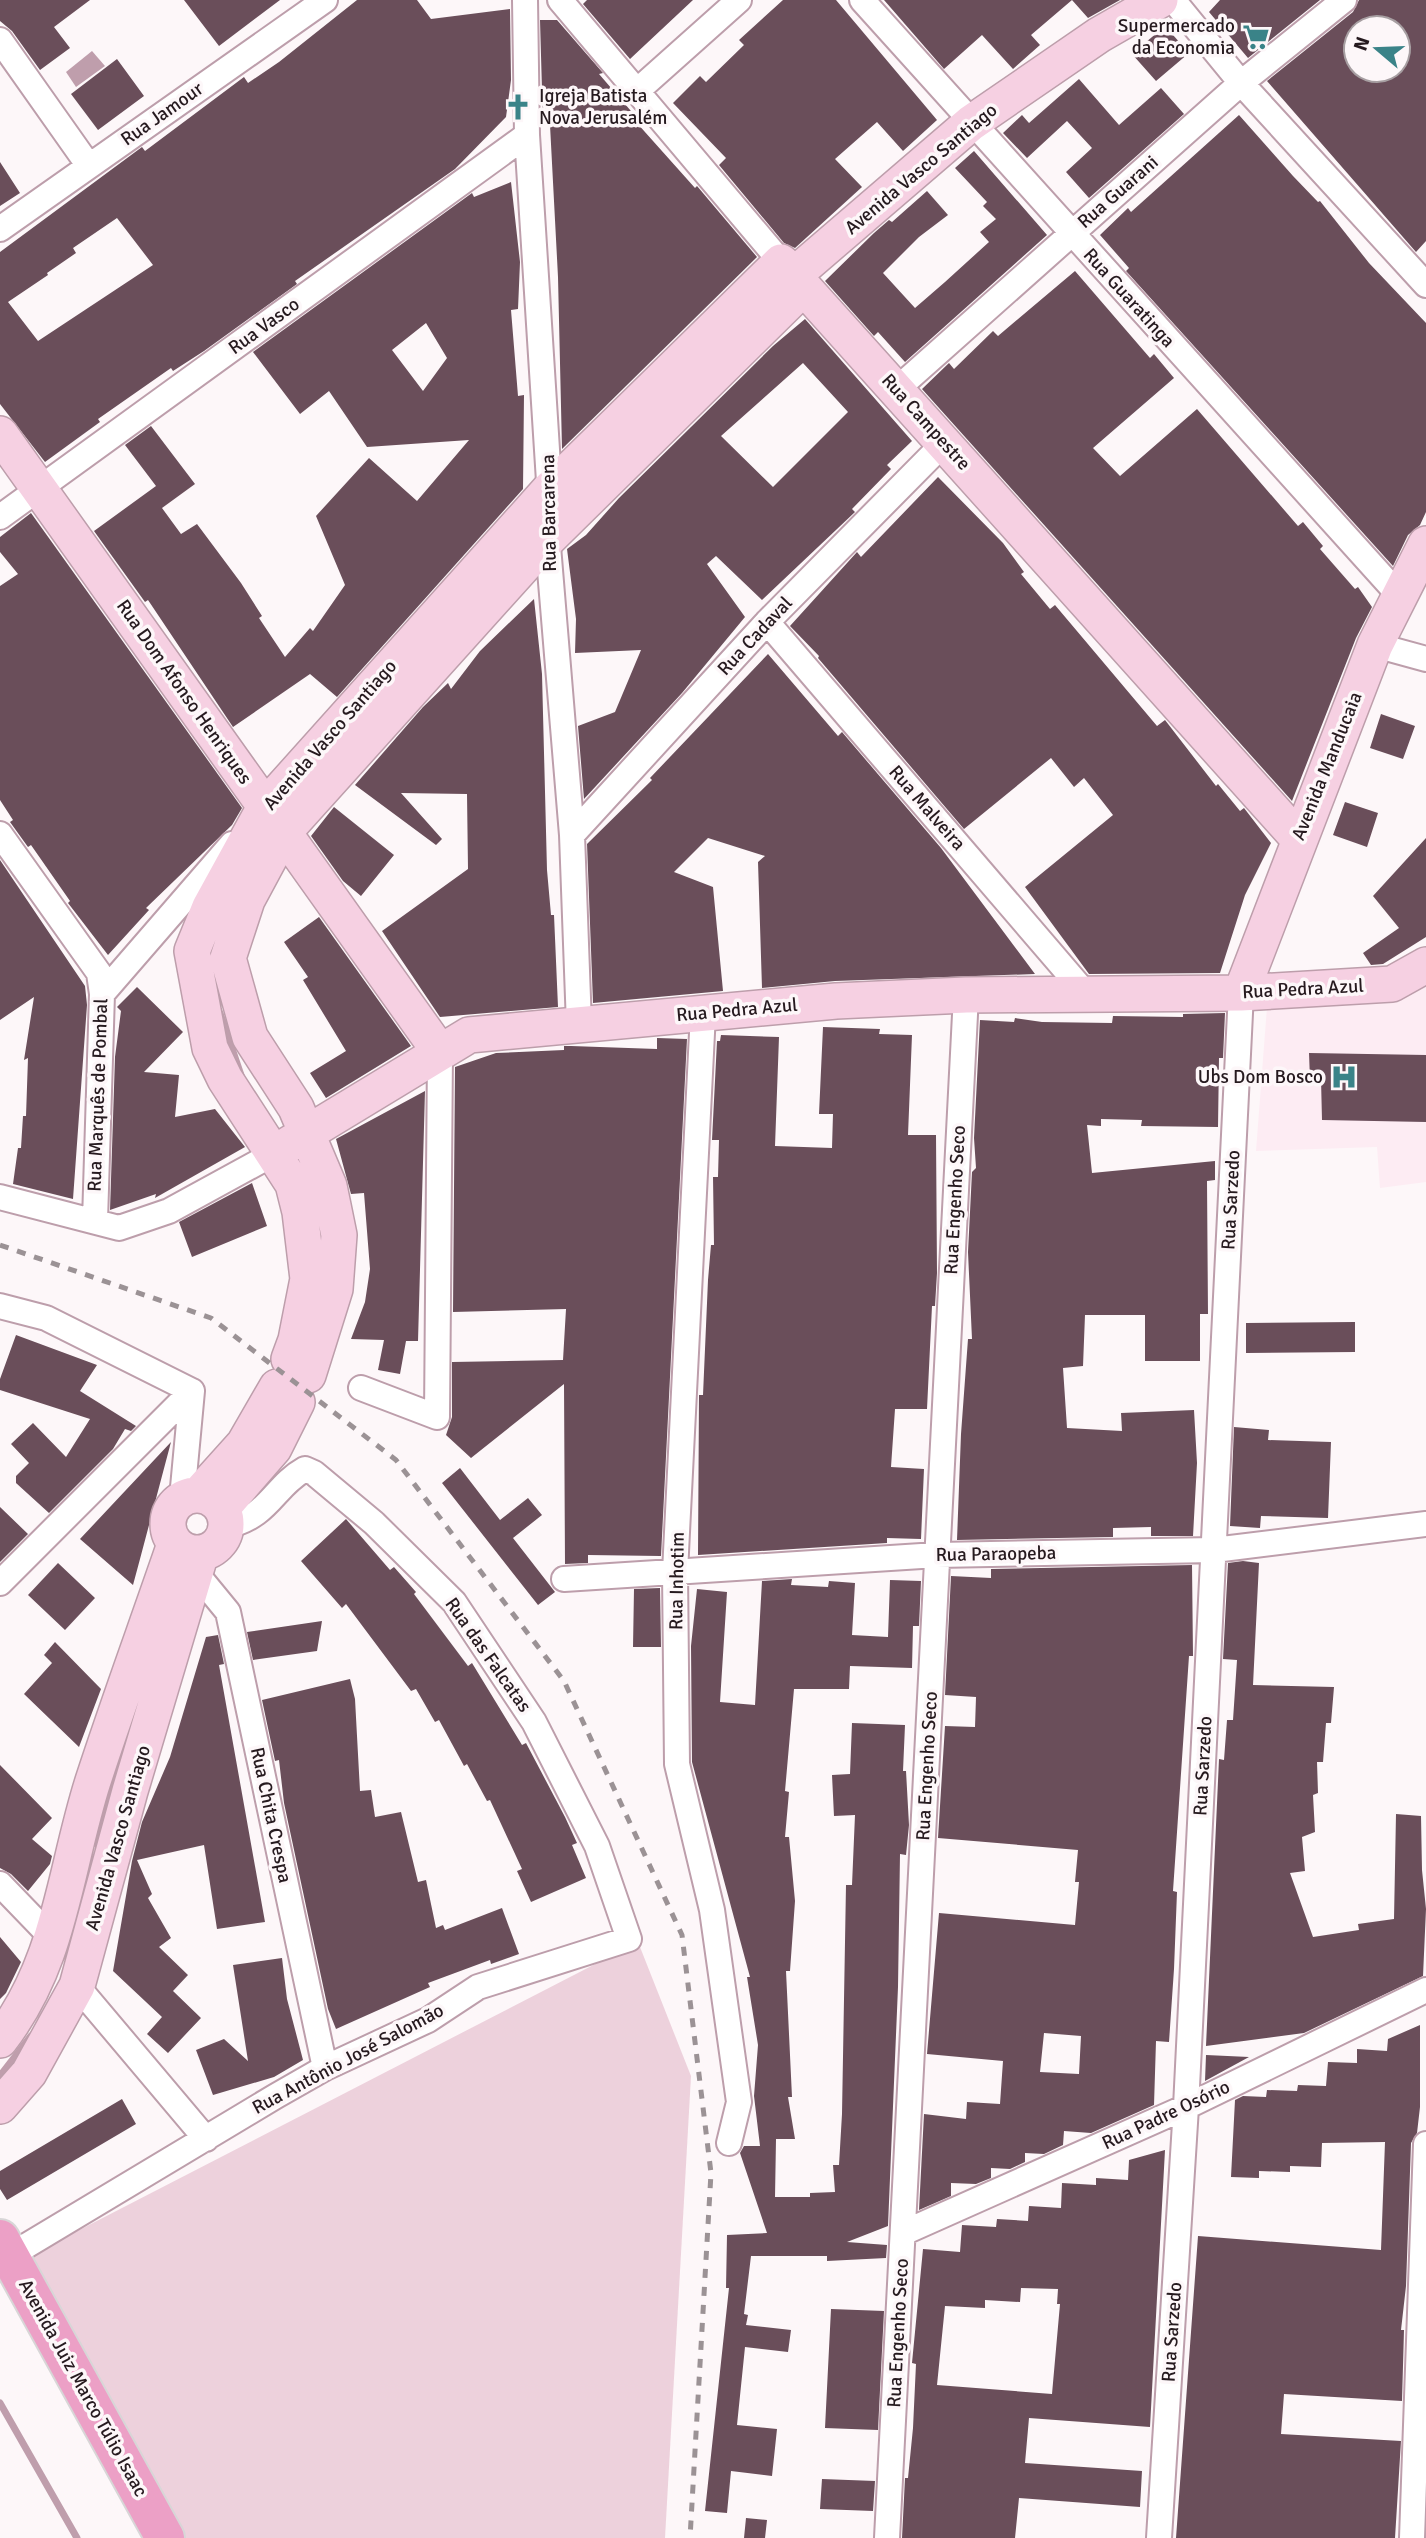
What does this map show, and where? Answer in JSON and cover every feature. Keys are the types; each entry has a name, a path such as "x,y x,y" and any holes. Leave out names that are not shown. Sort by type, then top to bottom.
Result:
{"main road":[{"name":"Avenida Juiz Marco Túlio Isaac","path":"5,2247 165,2538"}],"street":[{"name":"Rua Jamour","path":"0,229 325,0"},
{"name":"Rua Barcarena","path":"526,0 527,135 550,489 546,541 572,835 579,1025"},
{"name":"Rua Campestre","path":"560,0 792,275 945,442 1298,838"},
{"path":"637,91 739,0"},
{"name":"Rua Guaratinga","path":"862,0 1070,234 1398,594"},
{"name":"Avenida Vasco Santiago","path":"293,1381 296,1340 308,1279 300,1212 293,1184 225,1079 210,1048 192,951 210,907 274,820 550,489 792,275 971,123 1099,36 1160,0"},
{"path":"1173,0 1241,83 1426,285"},
{"name":"Rua Guarani","path":"897,389 1241,83 1344,0"},
{"path":"0,40 89,166"},
{"name":"Rua Vasco","path":"0,517 527,135"},
{"name":"Avenida Vasco Santiago","path":"191,1556 170,1535 169,1514 208,1506 274,1448 293,1381 335,1289 339,1235 329,1186 296,1108 250,1037 228,958 274,820 546,541 792,275"},
{"name":"Rua Dom Afonso Henriques","path":"0,434 440,1052"},
{"name":"Rua Cadaval","path":"572,835 767,622 945,442"},
{"name":"Avenida Manducaia","path":"1241,993 1298,838 1375,645 1398,594 1426,544"},
{"name":"Rua Malveira","path":"767,622 1087,995"},
{"path":"1375,645 1426,659"},
{"path":"102,994 152,937 274,820"},
{"name":"Rua Marquês de Pombal","path":"0,834 99,973 102,994 95,1221"},
{"path":"152,937 185,942 192,951"},
{"name":"Rua Pedra Azul","path":"0,1197 119,1228 169,1210 275,1153 469,1035 836,1001 966,995 1241,993 1392,984 1426,965"},
{"name":"Rua Sarzedo","path":"1159,2538 1186,2107 1241,993"},
{"name":"Rua Engenho Seco","path":"887,2538 966,995"},
{"name":"Rua Inhotim","path":"703,1013 675,1572 677,1764 712,1910 739,2102 729,2143"},
{"path":"361,1388 437,1417 440,1052"},
{"path":"0,1306 46,1318 192,1391"},
{"path":"192,1391 208,1506"},
{"path":"0,1583 192,1391"},
{"name":"Rua das Falcatas","path":"208,1506 241,1522 267,1507 293,1476 305,1469 314,1473 374,1523 454,1602 534,1722 597,1846 629,1940"},
{"name":"Avenida Vasco Santiago","path":"0,2040 40,1975 54,1940 92,1783 191,1556 219,1544 208,1506"},
{"name":"Rua Paraopeba","path":"564,1579 937,1555 1214,1550 1426,1524"},
{"name":"Avenida Vasco Santiago","path":"0,2106 29,2073 77,1986 191,1556"},
{"name":"Rua Chita Crespa","path":"191,1556 228,1612 325,2068"},
{"path":"0,1884 54,1940"},
{"name":"Rua Antônio José Salomão","path":"5,2247 206,2139 325,2068 428,2020 478,1987 629,1940"},
{"path":"77,1986 206,2139"},
{"name":"Rua Padre Osório","path":"903,2232 1186,2107 1426,1990"},
{"path":"1412,2538 1426,2144"}],"shaded area":[{"path":"92,51 105,66 76,87 66,72"},
{"name":"Ubs Dom Bosco","path":"1426,977 1426,1182 1380,1188 1377,1147 1256,1151 1267,1007"},
{"path":"638,1942 691,2076 665,2538 180,2538 23,2259"}],"building":[{"path":"0,0 90,0 54,27 70,48 40,70 12,31 0,21"},
{"path":"184,0 280,0 219,46"},
{"path":"357,0 417,0 431,19 510,9 511,80 506,117 455,169 295,281 297,284 204,351 173,371 171,368 98,419 100,422 45,462 0,404 0,252 142,147 145,151 244,77 248,83","holes":["117,218 153,265 38,341 8,302 76,253 73,248"]},
{"path":"587,0 693,0 630,59 583,4"},
{"path":"783,0 836,0 937,120 903,151 877,122 835,159 862,187 795,248 784,243 719,165 726,158 673,103 700,76 706,82 744,45 739,40"},
{"path":"884,0 1072,0 1031,35 1040,45 1013,69 982,35 944,69"},
{"path":"1072,0 1120,0 1088,18"},
{"name":"Supermercado da Economia","path":"1220,0 1320,0 1248,58 1209,12"},
{"path":"1359,0 1426,0 1426,241 1416,252 1267,81 1342,21 1342,84 1412,84 1412,14 1351,14"},
{"path":"540,20 557,20 603,73 599,74 631,111 628,113 695,188 697,186 757,257 562,449 558,277 550,125 543,125"},
{"path":"1165,26 1189,53 1156,81 1132,54"},
{"path":"117,59 144,96 98,130 71,94"},
{"path":"1079,79 1119,125 1161,88 1184,114 1089,198 1066,172 1092,148 1067,121 1027,158 1003,133 1022,115 1029,123"},
{"path":"1239,115 1293,176 1320,201 1369,263 1426,323 1426,512 1420,525 1408,535 1393,566 1126,271 1129,268 1100,235 1128,208 1131,212"},
{"path":"974,151 1047,235 905,362 878,332 874,336 825,281 874,233 889,220 892,222 927,191 948,215 919,237 883,273 915,308 945,282 989,242 980,232 996,219 983,206 987,202 955,168"},
{"path":"0,162 20,193 0,206"},
{"path":"511,182 520,262 518,309 511,310 518,396 524,395 523,489 337,697 310,674 233,727 148,600 145,602 94,531 156,486 125,445 151,426 195,484 162,508 181,534 197,524 241,583 262,616 259,618 285,657 310,628 313,631 345,585 316,516 369,458 417,501 469,440 367,447 329,391 300,414 253,352 472,193 474,197","holes":["426,323 447,358 423,391 392,350"]},
{"path":"1075,271 1150,358 1154,354 1174,378 1093,448 1120,476 1197,409 1298,526 1303,522 1323,546 1320,549 1355,589 1358,587 1372,607 1356,638 1292,801 922,389 949,363 954,369 993,331 998,336"},
{"path":"805,319 912,441 887,465 891,469 852,509 855,512 762,600 716,556 707,564 745,617 682,693 584,799 578,726 615,712 641,650 575,653 576,619 567,549 586,535 619,498 773,346","holes":["803,363 848,412 773,487 721,436"]},
{"path":"938,477 1003,543 1024,572 1021,574 1050,609 1055,605 1157,726 1165,720 1216,786 1218,784 1240,811 1244,808 1271,843 1245,895 1220,973 1089,974 1025,887 1113,815 1084,778 1074,787 1051,758 964,829 819,656 790,626 857,552 861,557"},
{"path":"31,513 242,808 232,825 146,908 149,910 108,955 68,903 70,901 31,845 28,847 10,822 13,820 0,800 0,586 18,574 0,552 0,537"},
{"path":"534,599 542,674 547,870 551,915 554,915 558,1007 440,1017 382,931 468,869 467,794 401,793 442,839 436,845 355,785 423,707 448,683 451,689 480,651"},
{"path":"768,654 838,736 842,732 941,848 1035,974 835,981 762,988 758,862 765,856 708,838 674,872 713,887 723,991 593,1003 587,844 652,780 650,778"},
{"path":"1381,714 1415,726 1403,759 1370,748"},
{"path":"1345,802 1378,813 1367,847 1333,835"},
{"path":"334,807 394,855 361,896 343,881 311,836"},
{"path":"1426,838 1426,937 1383,964 1371,965 1363,953 1399,928 1373,896"},
{"path":"0,860 85,986 87,1005 73,1199 13,1184 18,1148 21,1148 23,1116 26,1116 28,1058 24,1060 34,997 0,1020"},
{"path":"319,917 411,1046 326,1098 310,1073 346,1051 303,980 308,977 284,942"},
{"path":"137,987 183,1032 144,1072 179,1075 175,1117 215,1109 245,1147 155,1198 156,1194 110,1210 115,1057 121,1011 117,1007"},
{"path":"1225,1013 1223,1058 1219,1058 1218,1127 1141,1126 1142,1120 1101,1119 1101,1126 1087,1125 1092,1173 1215,1161 1215,1180 1207,1181 1208,1314 1200,1314 1200,1361 1145,1361 1145,1315 1085,1315 1083,1366 1063,1368 1067,1428 1122,1431 1121,1413 1194,1410 1197,1463 1193,1536 1151,1536 1151,1527 1113,1528 1113,1537 957,1540 968,1339 972,1339 968,1252 972,1172 976,1168 974,1138 980,1020 1014,1022 1015,1018 1042,1022 1112,1023 1113,1016 1183,1017 1183,1014"},
{"path":"823,1027 880,1029 879,1034 912,1035 908,1135 936,1135 937,1273 935,1306 932,1306 927,1409 895,1409 891,1467 924,1469 921,1539 887,1538 887,1543 698,1555 699,1395 703,1395 708,1280 711,1245 714,1245 713,1177 718,1177 719,1140 712,1140 717,1041 720,1041 721,1035 779,1037 775,1146 832,1148 833,1114 819,1114"},
{"path":"657,1038 687,1039 661,1556 588,1555 588,1563 565,1564 564,1384 471,1458 446,1435 452,1417 452,1362 563,1360 566,1309 453,1312 455,1067 496,1053 564,1050 564,1046 657,1049"},
{"path":"1309,1053 1426,1055 1426,1122 1322,1120 1321,1079 1310,1080"},
{"path":"425,1091 418,1341 406,1341 400,1374 378,1370 384,1340 351,1339 365,1302 370,1269 364,1193 351,1194 336,1139"},
{"path":"252,1183 267,1226 192,1257 179,1222"},
{"path":"1355,1322 1355,1352 1246,1353 1246,1323"},
{"path":"16,1335 97,1365 80,1391 136,1426 131,1431 125,1429 113,1449 49,1513 16,1483 16,1476 29,1463 11,1444 33,1423 66,1457 90,1419 0,1390 0,1379"},
{"path":"1234,1427 1269,1430 1268,1440 1331,1442 1328,1518 1261,1516 1260,1528 1230,1526"},
{"path":"171,1442 140,1559 133,1585 80,1539"},
{"path":"460,1468 500,1520 528,1498 542,1515 513,1538 555,1592 538,1605 442,1483"},
{"path":"0,1507 28,1534 0,1562"},
{"path":"346,1519 390,1570 394,1567 416,1592 414,1594 468,1666 472,1663 522,1745 526,1743 577,1843 572,1845 586,1878 531,1902 517,1871 522,1869 490,1800 487,1801 467,1764 464,1766 439,1720 435,1722 416,1689 411,1691 346,1604 342,1608 301,1561"},
{"path":"58,1563 95,1598 65,1630 28,1595"},
{"path":"1228,1563 1259,1563 1253,1685 1334,1687 1331,1723 1326,1723 1323,1762 1317,1762 1318,1793 1313,1795 1315,1832 1302,1837 1305,1871 1290,1873 1313,1937 1359,1930 1358,1924 1394,1919 1396,1814 1421,1816 1426,1909 1423,1976 1304,2033 1206,2046 1219,1759 1224,1760 1227,1720 1233,1720 1237,1660 1223,1659"},
{"path":"1192,1565 1193,1656 1189,1656 1173,1891 1177,1892 1169,2042 1156,2041 1154,2105 1091,2133 1064,2131 1063,2145 1044,2154 1025,2153 1025,2162 1010,2169 991,2168 991,2178 976,2184 951,2183 951,2196 919,2210 924,2114 966,2119 967,2102 1000,2104 1003,2061 927,2054 939,1913 1075,1925 1079,1882 1075,1882 1078,1850 938,1838 945,1726 975,1727 976,1697 945,1695 951,1576 991,1578 991,1569","holes":["1044,2033 1081,2036 1079,2074 1040,2072"]},
{"path":"792,1579 791,1585 828,1587 829,1581 855,1583 852,1635 888,1637 890,1580 921,1581 919,1626 913,1626 912,1668 850,1666 849,1689 794,1689 785,1791 789,1792 785,1837 789,1837 795,1901 790,1971 786,1971 792,2097 788,2097 795,2139 776,2139 775,2197 810,2197 810,2193 835,2192 833,2165 839,2165 842,2114 846,1885 852,1885 855,1815 834,1816 832,1775 850,1774 852,1723 905,1725 903,1771 906,1771 909,1825 906,1855 900,1854 898,1987 888,2226 847,2242 887,2245 886,2258 827,2261 827,2256 751,2256 744,2314 748,2315 746,2325 791,2330 788,2352 745,2347 737,2425 777,2429 772,2476 731,2471 727,2513 705,2511 729,2288 726,2288 727,2235 767,2233 740,2153 744,2146 760,2146 754,2096 758,2045 747,1977 750,1977 692,1762 691,1646 697,1589 727,1592 720,1702 755,1705 762,1581"},
{"path":"660,1588 661,1647 633,1647 634,1589"},
{"path":"322,1621 317,1651 253,1660 247,1632"},
{"path":"218,1635 224,1664 219,1665 265,1922 217,1929 204,1845 137,1860 152,1894 148,1898 171,1938 159,1947 188,1975 173,1991 201,2018 168,2053 147,2034 162,2017 113,1971 132,1861 142,1822 170,1757 206,1637"},
{"path":"55,1642 101,1689 79,1747 24,1694 52,1663 44,1655"},
{"path":"350,1679 355,1699 360,1791 371,1790 375,1817 401,1812 418,1882 426,1880 436,1928 443,1925 445,1930 502,1908 519,1954 491,1964 490,1960 428,1983 430,1987 336,2029 328,2009 284,1803 279,1760 275,1761 262,1700"},
{"path":"0,1765 52,1818 32,1839 52,1856 50,1864 28,1891 11,1874 0,1868"},
{"path":"0,1937 21,1962 6,1993 0,1999"},
{"path":"282,1958 287,1999 303,2060 274,2077 213,2095 196,2050 224,2039 248,2061 233,1965"},
{"path":"1420,2025 1420,2107 1417,2133 1411,2143 1406,2286 1401,2330 1404,2330 1402,2401 1284,2394 1281,2434 1401,2441 1395,2538 1176,2538 1198,2236 1381,2250 1385,2142 1322,2143 1321,2167 1290,2166 1290,2172 1259,2171 1259,2178 1231,2177 1235,2100 1243,2096 1266,2097 1267,2090 1297,2091 1298,2085 1326,2086 1328,2062 1357,2063 1357,2049 1387,2051 1388,2039"},
{"path":"1206,2055 1249,2057 1205,2081"},
{"path":"122,2099 136,2124 7,2200 0,2189 0,2171"},
{"path":"1165,2150 1150,2427 1029,2418 1025,2463 1142,2471 1140,2507 1019,2498 1015,2538 902,2538 905,2478 908,2478 913,2428 916,2364 912,2363 923,2249 960,2252 962,2225 996,2227 997,2219 1028,2221 1029,2206 1061,2208 1062,2183 1096,2185 1096,2178 1128,2180 1129,2160","holes":["1021,2288 1058,2289 1057,2304 1060,2304 1052,2394 937,2385 945,2306 985,2308 985,2300 1020,2302"]},
{"path":"831,2309 884,2311 878,2430 825,2428"},
{"path":"822,2479 875,2481 873,2511 820,2509"},
{"path":"746,2518 767,2520 765,2538 744,2538"}],"waterway":[{"path":"220,1013 241,1075"},
{"path":"98,1845 109,1788 134,1719"},
{"path":"0,2076 31,2036"},
{"path":"0,2403 77,2538"}],"railway":[{"path":"0,1245 211,1318 396,1460 564,1681 682,1935 711,2173 690,2538"}],"place":[{"name":"Supermercado da Economia","path":"1256,37"},
{"name":"Igreja Batista Nova Jerusalém","path":"518,107"},
{"name":"Ubs Dom Bosco","path":"1344,1077"}]}
